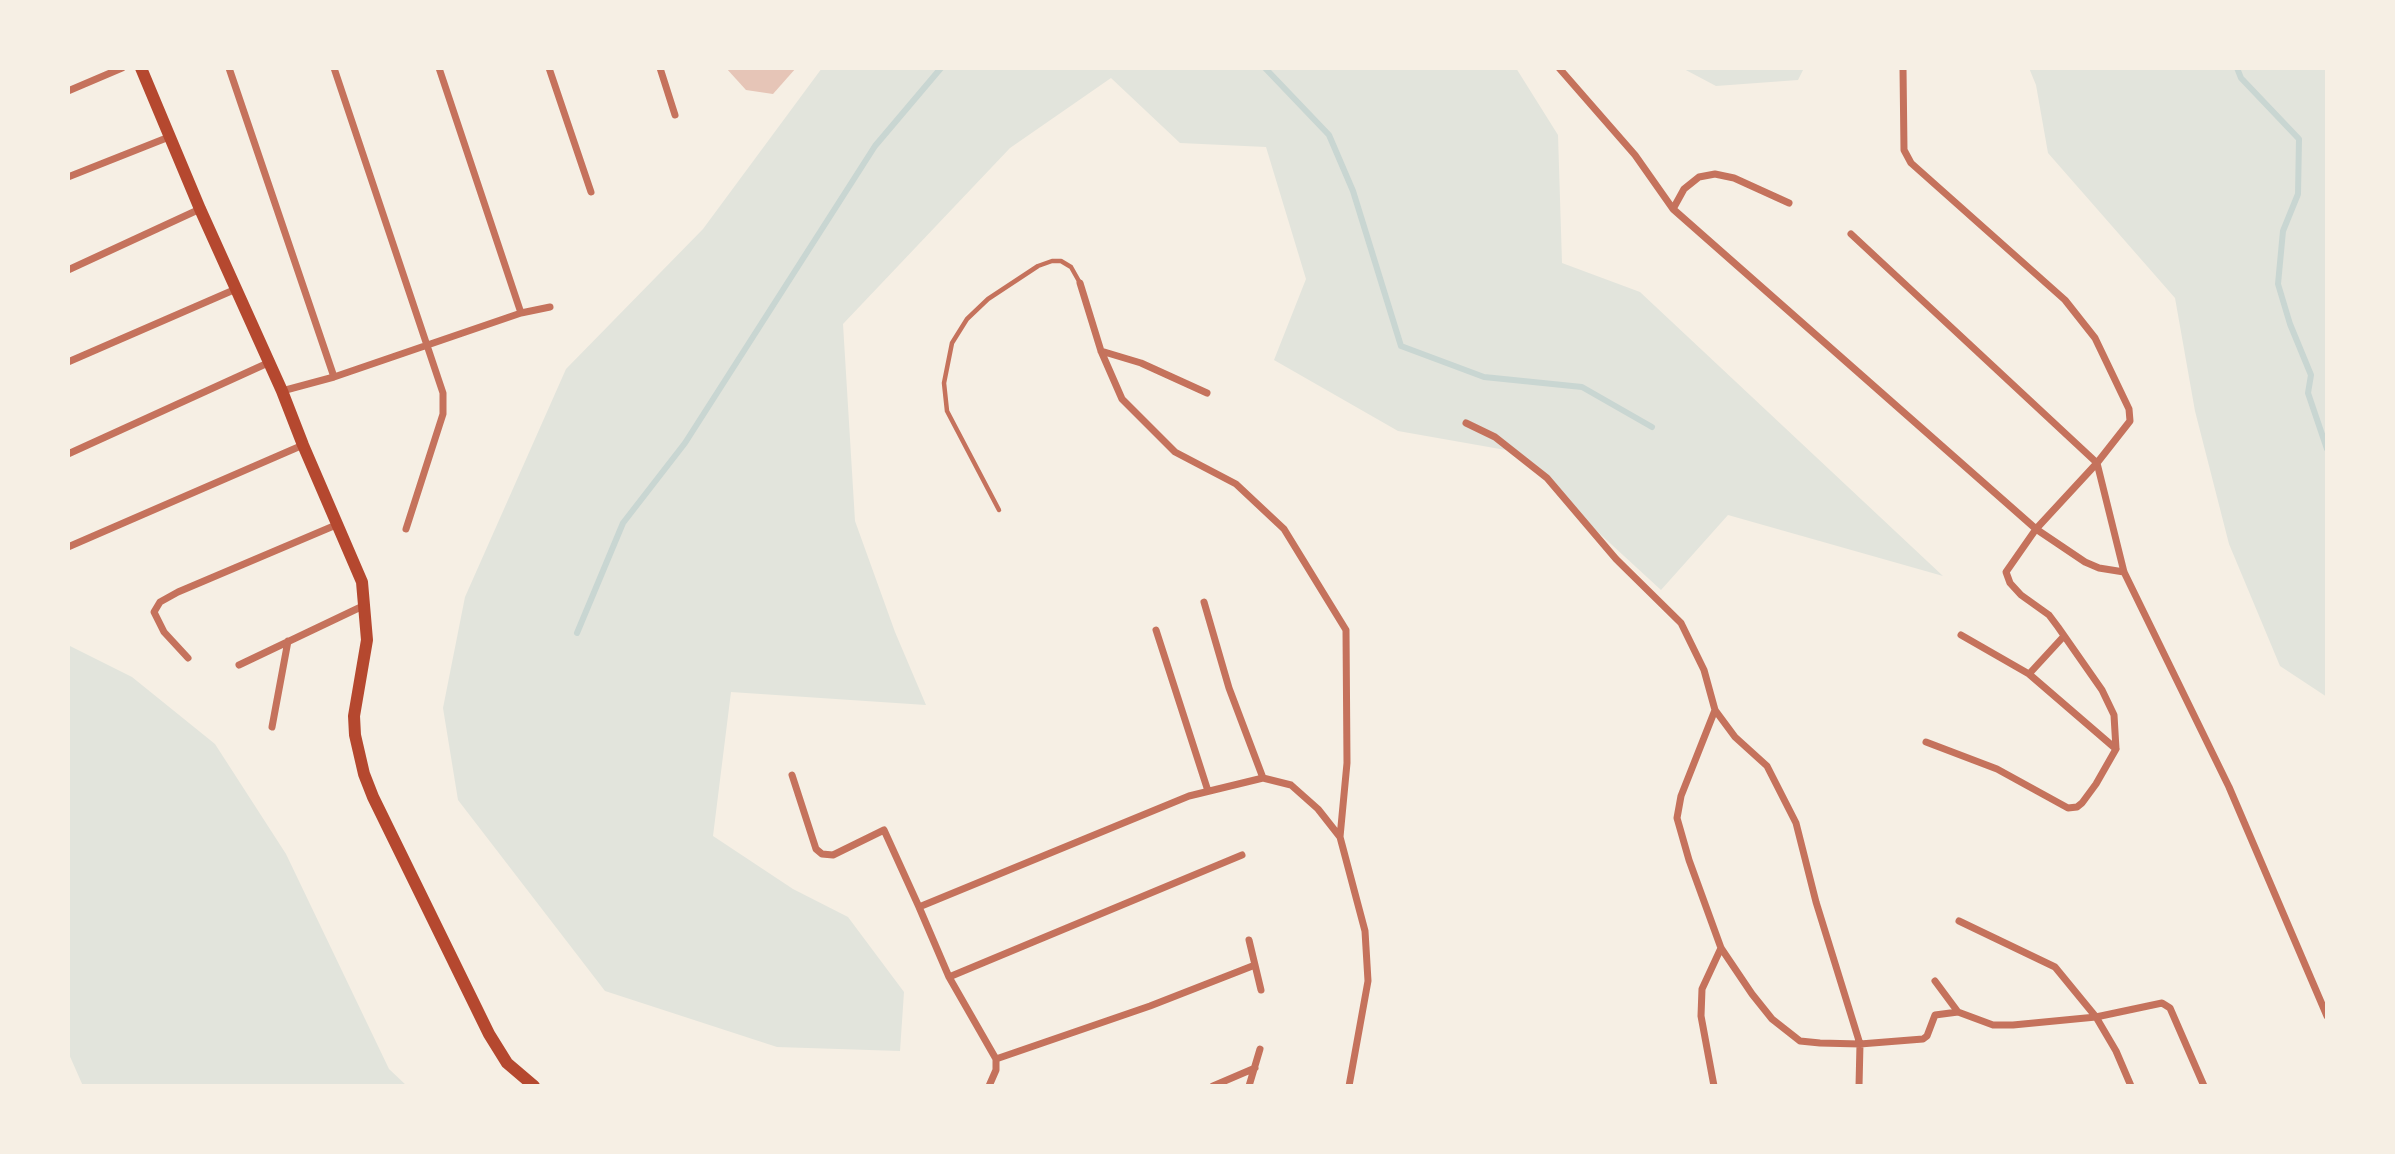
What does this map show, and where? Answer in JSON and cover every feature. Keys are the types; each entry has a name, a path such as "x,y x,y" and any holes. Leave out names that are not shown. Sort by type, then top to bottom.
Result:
{"main road":[{"path":"141,68 200,209 270,362 336,525 357,566 365,604 367,640 354,716 355,735 364,774 489,1034 507,1063 534,1086"}],"street":[{"path":"68,91 122,68"},
{"path":"229,68 334,377"},
{"path":"334,68 443,393 443,414 406,529"},
{"path":"439,68 521,313"},
{"path":"549,68 591,192"},
{"path":"660,68 675,115"},
{"path":"1559,68 1635,155 1673,209 2036,529 2085,562 2099,568 2124,572"},
{"path":"1903,68 1903,150 1911,163 2073,309 2095,338 2129,409 2130,421 2097,463 2036,529 2006,572 2010,583 2021,595 2049,615 2102,690 2114,715 2116,748 2082,803 2068,808 1997,769 1926,742"},
{"path":"68,177 169,137"},
{"path":"1673,209 1684,189 1699,177 1715,174 1734,178 1789,203"},
{"path":"68,270 200,209"},
{"path":"1850,234 2097,463 2124,572 2229,787 2327,1016"},
{"path":"1080,283 1101,351 1122,399 1175,452 1236,484 1284,529 1346,630 1348,763 1340,837 1364,930 1368,981 1349,1086"},
{"path":"68,362 236,289"},
{"path":"282,391 334,377 521,313 550,307"},
{"path":"1101,351 1141,363 1207,393"},
{"path":"68,454 270,362"},
{"path":"1466,423 1495,437 1548,478 1616,559 1681,623 1704,670 1714,710 1735,737 1767,766 1796,823 1816,902 1860,1044 1860,1086"},
{"path":"68,547 303,445"},
{"path":"188,658 164,632 154,612 160,602 336,525"},
{"path":"1204,602 1229,688 1263,778"},
{"path":"239,665 365,604"},
{"path":"1156,630 1208,791"},
{"path":"1961,635 2029,674 2116,748"},
{"path":"2029,674 2064,636"},
{"path":"272,727 288,640"},
{"path":"1714,710 1681,796 1677,818 1721,948 1772,1018 1800,1041 1860,1044 1923,1039 1927,1036 1935,1015 1958,1012 1993,1025 2013,1026 2096,1017 2162,1003 2170,1008 2204,1086"},
{"path":"792,775 816,849 822,854 833,855 884,830 948,978 996,1059 996,1070 989,1086"},
{"path":"919,907 1189,796 1263,778 1291,785 1318,810 1340,837"},
{"path":"948,978 1242,855"},
{"path":"1959,921 2055,967 2096,1017 2116,1051 2131,1086"},
{"path":"1249,940 1261,990"},
{"path":"1714,1086 1701,1016 1702,989 1721,948"},
{"path":"996,1059 1150,1006 1255,965"},
{"path":"1935,981 1958,1012"},
{"path":"1249,1086 1260,1049"},
{"path":"1213,1086 1255,1068"}],"lane":[{"path":"999,510 947,411 944,383 952,344 967,319 988,299 1014,280 1052,261 1061,261 1071,267 1080,283"}],"shaded area":[{"path":"822,68 1516,68 1558,135 1562,263 1640,292 1943,576 1728,515 1661,590 1587,522 1517,452 1398,431 1274,360 1306,279 1266,147 1180,143 1111,78 1010,148 843,324 855,521 895,632 926,705 731,692 713,836 793,889 848,917 904,992 900,1051 777,1047 605,991 458,800 443,708 465,597 566,369 703,229"},
{"path":"1682,68 1804,68 1798,80 1716,86"},
{"path":"2029,68 2327,68 2327,697 2280,666 2229,544 2195,411 2175,298 2048,153 2036,85"},
{"path":"68,645 132,677 215,744 286,854 389,1069 407,1086 83,1086 68,1052"}],"building":[{"path":"726,68 796,68 773,94 746,90"}],"waterway":[{"path":"577,633 623,523 685,443 875,146 941,68"},
{"path":"1265,68 1329,135 1353,191 1401,346 1484,377 1582,387 1652,427"},
{"path":"2237,68 2241,78 2299,139 2298,194 2283,231 2278,284 2290,324 2311,375 2308,393 2327,449"}]}
